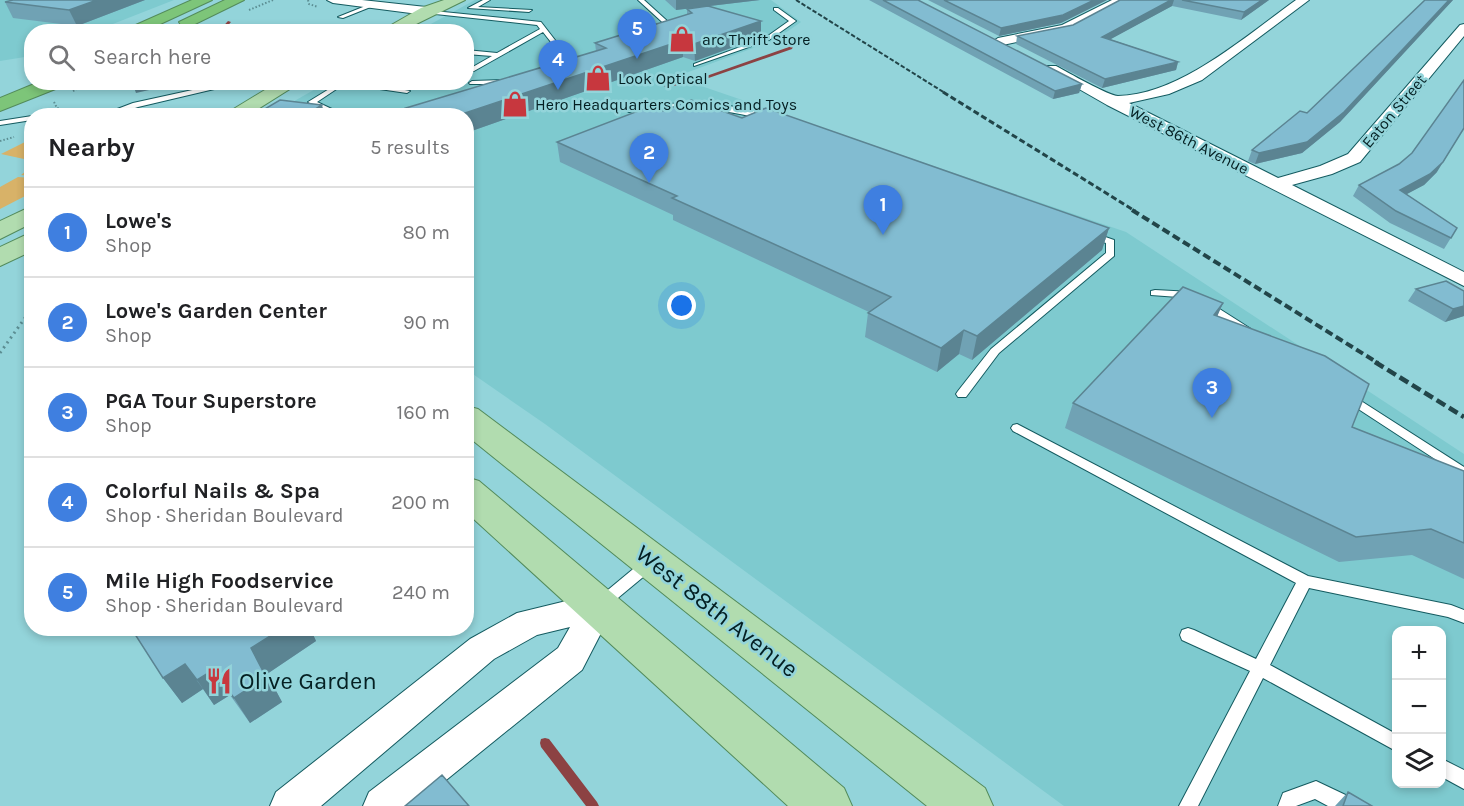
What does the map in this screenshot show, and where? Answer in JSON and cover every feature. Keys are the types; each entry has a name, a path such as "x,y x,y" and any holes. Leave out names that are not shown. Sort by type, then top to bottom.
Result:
{"highway":[{"path":"147,24 205,0"},
{"path":"160,24 218,0"},
{"path":"182,24 237,0"},
{"path":"196,24 252,0"},
{"path":"0,88 24,78"},
{"path":"0,98 44,90"},
{"path":"0,105 49,90"}],"main road":[{"path":"400,24 432,5 458,0"},
{"path":"246,108 277,90"},
{"path":"0,231 24,218"},
{"path":"0,258 24,244"},
{"path":"0,266 24,256"},
{"name":"West 88th Avenue","path":"474,423 967,806"},
{"path":"474,497 826,806"}],"street":[{"path":"333,0 370,6 432,5"},
{"path":"1019,53 993,39 1066,28 1120,0"},
{"path":"1112,102 1164,91 1197,77 1303,0"},
{"name":"Eaton Street","path":"1276,184 1326,170 1354,158 1464,28"},
{"name":"West 86th Avenue","path":"1040,64 1464,280"},
{"path":"290,806 482,649 529,623 599,606"},
{"path":"383,806 570,659 599,606"}],"lane":[{"path":"487,0 471,8 528,10"},
{"path":"520,0 562,54 574,63"},
{"path":"641,0 676,29 664,33"},
{"path":"432,5 542,26"},
{"path":"342,17 370,6"},
{"path":"696,65 767,39 793,21 776,9"},
{"path":"474,69 542,26"},
{"path":"474,53 498,55"},
{"path":"563,67 585,60"},
{"path":"474,83 512,82"},
{"path":"0,111 50,90"},
{"path":"117,99 128,108 206,90"},
{"path":"323,108 312,102 331,90"},
{"path":"400,90 407,91"},
{"path":"629,110 652,105 747,111 780,123"},
{"path":"0,123 24,119"},
{"path":"962,394 995,351 1111,254 1111,242 1077,230"},
{"path":"1155,293 1193,295 1261,339"},
{"path":"1338,390 1464,473"},
{"path":"1017,428 1305,581 1451,611 1464,617"},
{"path":"599,606 653,561"},
{"path":"1188,806 1262,669 1305,581"},
{"path":"1188,635 1262,669 1392,741"},
{"path":"1446,770 1464,780"},
{"path":"1287,806 1290,799 1316,790 1347,806"}],"path":[{"path":"55,90 54,106 58,108"},
{"path":"0,353 24,319"}],"shaded area":[{"path":"0,0 174,0 113,24 24,24 24,57 0,61"},
{"path":"475,0 771,0 801,22 775,40 675,77 1126,232 1464,454 1464,806 1064,806 545,424 474,375 474,108 282,108 314,90 474,90 474,24 431,24"},
{"path":"24,142 24,159 1,154"},
{"path":"18,177 24,177 24,197 0,209 0,187"}],"building":[{"path":"13,0 97,0 69,10 5,2"},
{"path":"883,0 918,0 1082,84 1055,91"},
{"path":"944,0 1094,0 1063,15 1001,28"},
{"path":"1120,0 1171,0 1102,37 1178,62 1105,79 1017,36 1073,25"},
{"path":"1182,0 1262,0 1244,12"},
{"path":"1425,0 1449,0 1344,112 1307,142 1259,153 1252,150 1300,111 1307,113"},
{"path":"708,6 761,21 694,44 683,40 474,110 474,108 406,108 466,90 474,90 474,88 606,48 595,43 692,13 687,9"},
{"path":"1464,80 1464,128 1443,162 1430,174 1400,190 1457,228 1451,238 1396,211 1359,185 1399,164 1412,153"},
{"path":"280,100 322,105 317,108 266,108"},
{"path":"691,100 742,118 766,108 1109,228 977,336 964,330 941,348 868,313 891,297 672,198 677,196 557,142 651,106 663,111"},
{"path":"1446,281 1464,291 1464,306 1453,309 1416,289"},
{"path":"1183,287 1223,303 1214,315 1325,356 1369,384 1352,427 1464,471 1464,543 1431,529 1356,537 1073,403"},
{"path":"136,636 270,636 251,648 266,677 234,698 213,670 197,680 185,664 163,678"},
{"path":"442,775 469,806 405,806"},
{"path":"1348,792 1372,806 1343,806"}],"waterway":[{"path":"666,86 696,81 791,48 794,40"},
{"path":"545,743 593,806"}],"railway":[{"path":"796,0 945,93"},
{"path":"943,92 1135,211"},
{"path":"1132,210 1378,363"},
{"path":"1375,362 1464,417"}],"place":[{"name":"arc Thrift Store","path":"682,39"},
{"name":"Mile High Foodservice","path":"637,59"},
{"name":"Look Optical","path":"598,78"},
{"name":"Colorful Nails & Spa","path":"558,90"},
{"name":"Hero Headquarters Comics and Toys","path":"515,104"},
{"name":"Lowe's Garden Center","path":"649,183"},
{"name":"Lowe's","path":"883,235"},
{"name":"PGA Tour Superstore","path":"1212,418"},
{"name":"Olive Garden","path":"219,681"}]}
